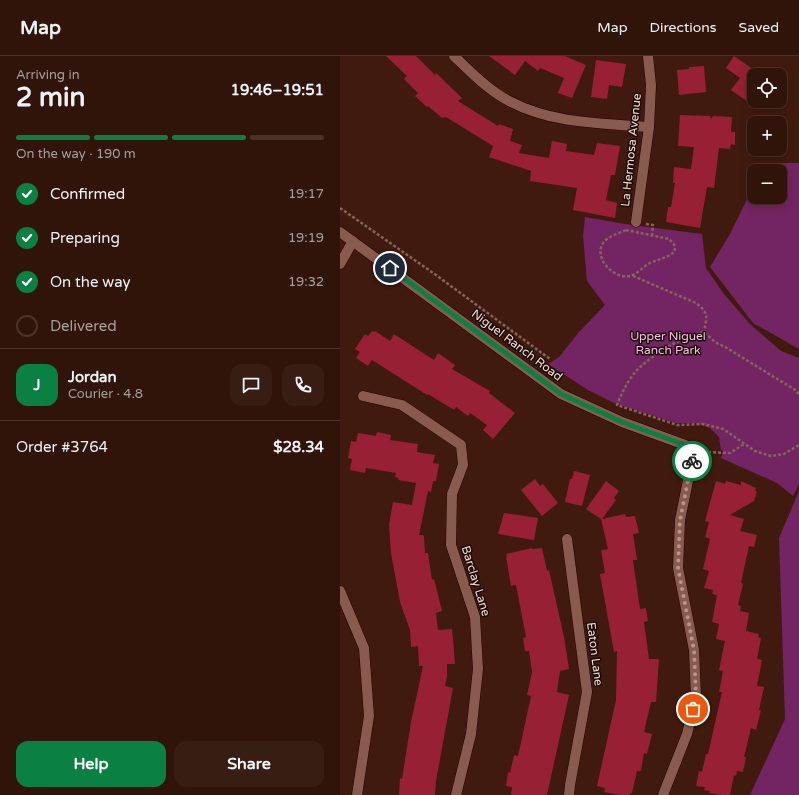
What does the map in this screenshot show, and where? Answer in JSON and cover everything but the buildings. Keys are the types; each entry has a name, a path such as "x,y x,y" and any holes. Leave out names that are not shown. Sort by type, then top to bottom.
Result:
{"street":[{"path":"454,56 479,81 511,102 539,114 579,122 649,127"},
{"name":"La Hermosa Avenue","path":"636,222 649,127 650,85 648,56"},
{"name":"Niguel Ranch Road","path":"340,232 561,394 622,422 688,446 692,448 694,452"},
{"path":"340,264 353,241"},
{"name":"Barclay Lane","path":"363,396 402,405 461,445 463,465 452,494 451,545 475,617 478,669 471,734 456,795"},
{"path":"663,795 687,734 696,697 694,650 678,568 680,520 694,452"},
{"name":"Eaton Lane","path":"567,539 587,692 569,795"},
{"path":"340,591 364,648 369,716 358,795"}],"path":[{"path":"340,208 550,359"},
{"path":"633,276 644,266 658,259 670,257 675,251 674,244 669,239 626,230 606,239 600,255 606,268 624,277 633,276 696,303 704,309 707,316 704,332"},
{"path":"704,332 715,342 794,389 799,394"},
{"path":"704,332 692,334 663,350 639,368 624,389 617,405 677,425 711,425 723,429 755,451 771,456 784,454 799,445"},
{"path":"694,452 730,453 744,444"}],"green space":[{"path":"799,163 799,349 753,323 710,267 730,234 747,199 747,204 787,204 787,164 764,164"},
{"name":"Upper Niguel Ranch Park","path":"585,217 702,234 706,268 724,294 750,324 781,351 799,358 799,484 793,496 777,483 721,458 723,451 721,450 719,437 710,428 695,423 676,423 614,403 588,390 548,364 559,357 579,332 605,305 587,281 583,236"},
{"path":"799,491 799,795 750,795 785,719 779,538"}],"way so far":[{"path":"692,461 680,520 678,568 694,650 696,697 693,709"}],"route":[{"path":"390,268 561,394 600,413 692,448 694,452 692,461"}]}
